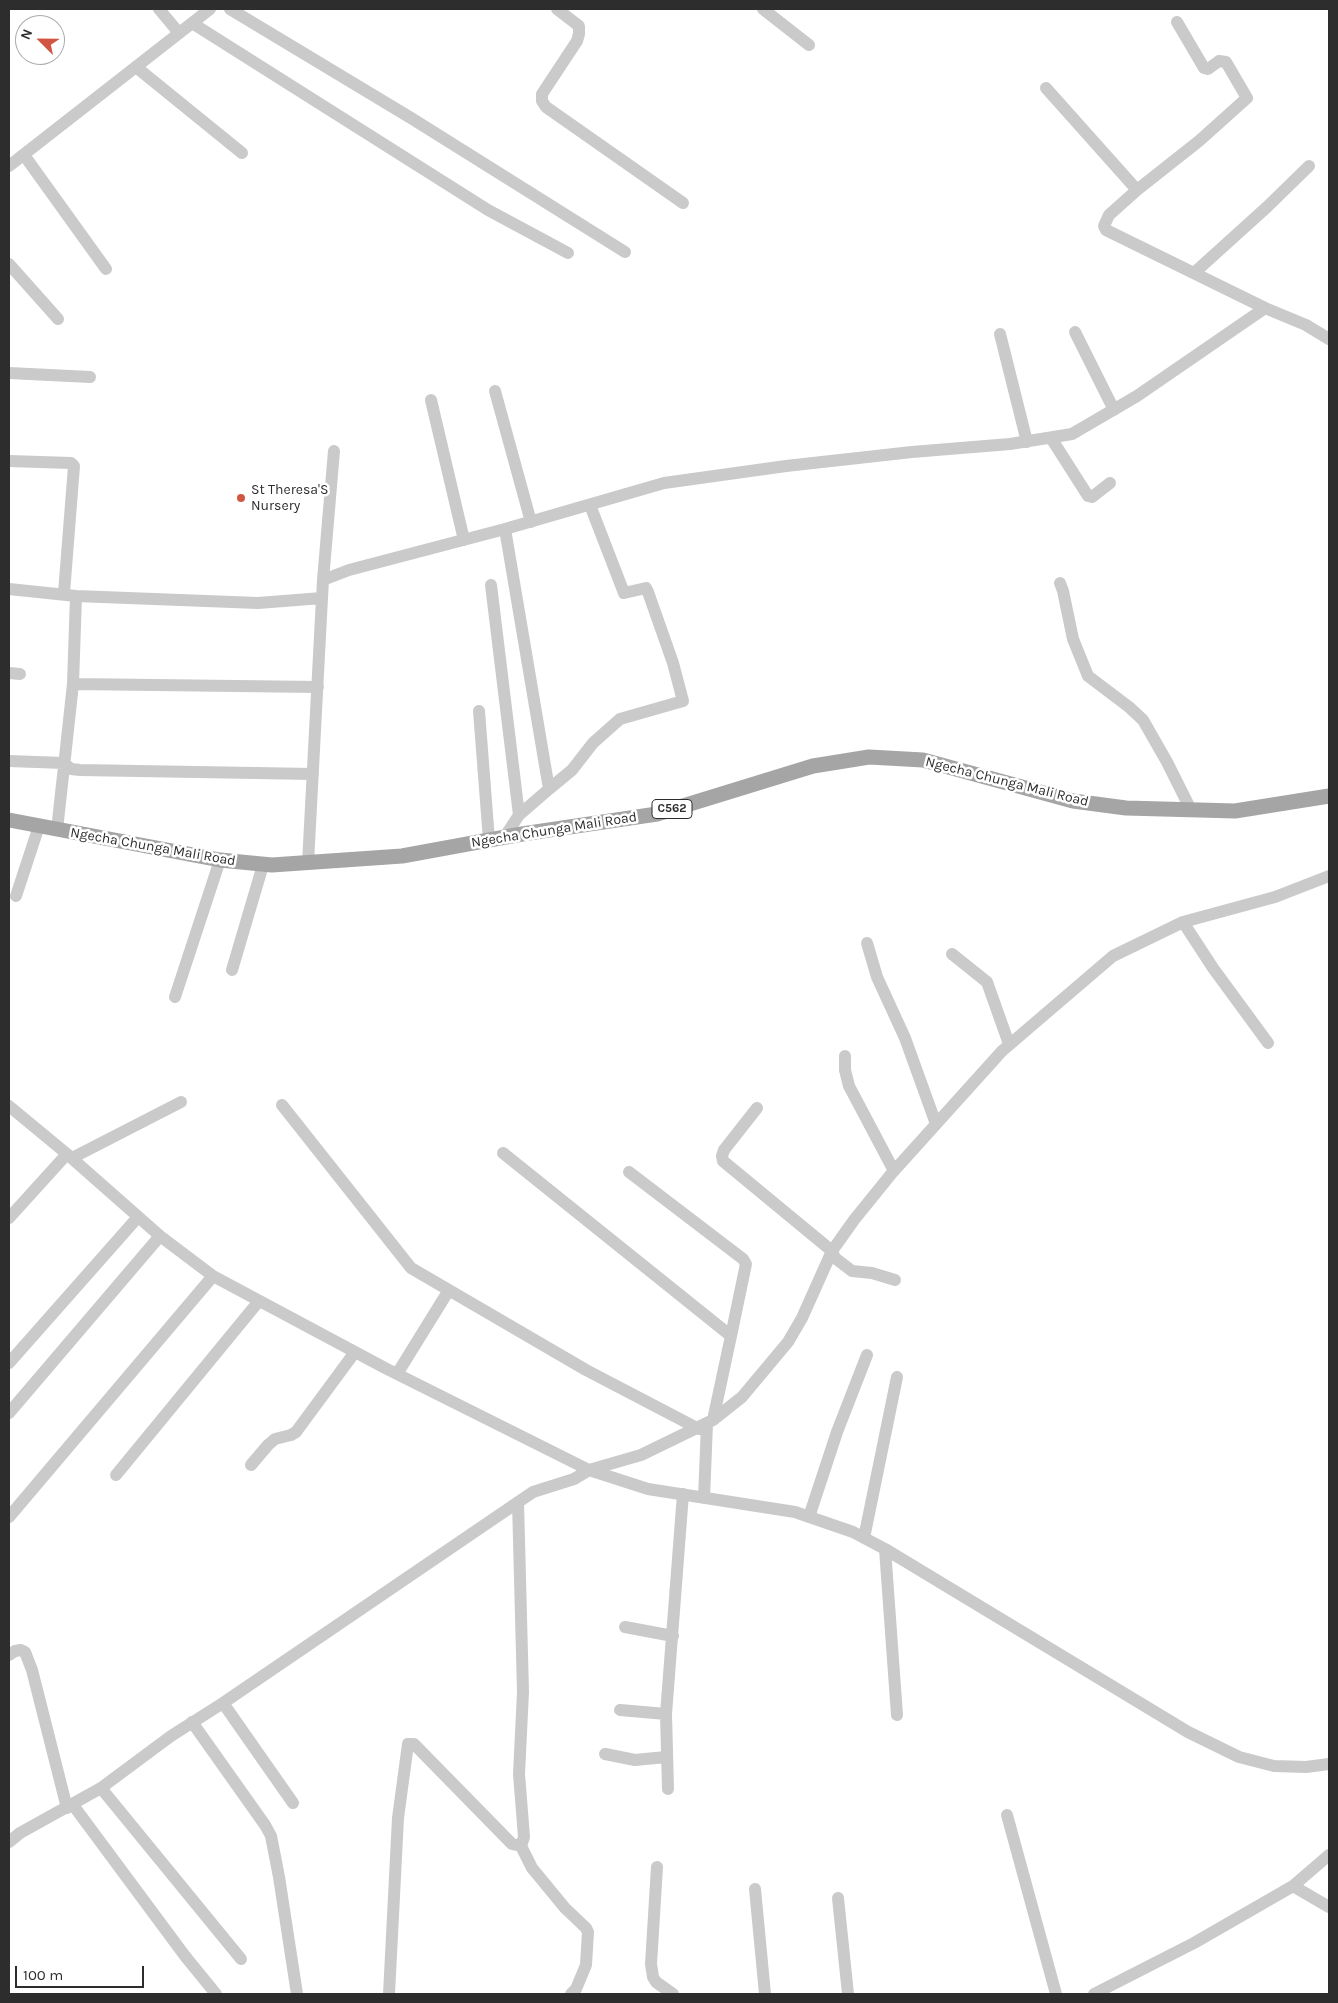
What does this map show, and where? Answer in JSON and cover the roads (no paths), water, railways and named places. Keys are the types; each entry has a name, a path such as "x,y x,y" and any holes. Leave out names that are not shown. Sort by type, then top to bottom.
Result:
{"main road":[{"name":"Ngecha Chunga Mali Road","path":"9,820 220,860 263,865 402,856 489,840 657,814 813,766 869,757 923,760 1073,801 1126,808 1235,811 1329,796"}],"street":[{"path":"159,9 179,33"},
{"path":"9,166 210,9"},
{"path":"230,9 411,118 625,252"},
{"path":"557,9 572,19 578,26 579,34 577,41 542,94 542,101 546,107 683,203"},
{"path":"763,9 809,45"},
{"path":"1177,22 1204,68 1208,69 1219,61 1226,62 1247,98 1199,141 1137,190 1109,215 1104,222 1104,226 1106,230 1265,308 1306,325 1329,339"},
{"path":"192,23 488,210 568,253"},
{"path":"136,67 242,153"},
{"path":"1046,88 1137,190"},
{"path":"24,155 106,269"},
{"path":"1194,273 1309,166"},
{"path":"9,264 58,319"},
{"path":"323,580 349,570 505,530 664,483 912,452 1027,442 1072,434 1137,396 1265,308"},
{"path":"1075,332 1114,410"},
{"path":"1000,334 1027,442"},
{"path":"9,373 90,377"},
{"path":"495,391 531,522"},
{"path":"431,400 439,438 454,490 464,540"},
{"path":"1051,438 1088,496 1092,497 1110,483"},
{"path":"308,863 323,580 334,451"},
{"path":"9,461 70,463 74,466 70,594 73,684 57,830"},
{"path":"504,838 518,815 572,770 594,744 620,719 683,701 673,663 648,592 646,588 624,593 590,505"},
{"path":"505,530 549,790"},
{"path":"1060,582 1066,600 1073,639 1088,676 1143,720 1168,762 1191,810"},
{"path":"491,585 518,815"},
{"path":"9,590 258,603 322,598"},
{"path":"73,684 318,687"},
{"path":"479,711 489,840"},
{"path":"9,761 64,763 71,769 80,770 312,774"},
{"path":"16,896 39,826"},
{"path":"175,997 220,860"},
{"path":"232,970 263,865"},
{"path":"9,1842 20,1833 70,1807 101,1788 192,1722 223,1703 533,1492 574,1479 589,1470 641,1456 706,1424 742,1396 788,1342 802,1318 832,1251 854,1220 894,1170 1009,1044 1113,956 1183,922 1275,897 1329,876"},
{"path":"1183,922 1213,968 1268,1043"},
{"path":"867,943 877,977 905,1038 936,1124"},
{"path":"952,954 987,982 1009,1044"},
{"path":"845,1056 845,1070 849,1086 894,1170"},
{"path":"9,1218 69,1156 181,1102"},
{"path":"282,1105 410,1268 586,1370 706,1424"},
{"path":"9,1106 69,1156 138,1218 213,1276 355,1352 589,1470 648,1488 795,1512 853,1532 885,1549 1188,1732 1239,1757 1274,1766 1306,1767 1329,1764"},
{"path":"757,1108 724,1150 723,1161 832,1251 835,1258 852,1271 872,1273 895,1280"},
{"path":"502,1153 731,1336"},
{"path":"629,1172 745,1262 731,1336 706,1424 704,1498"},
{"path":"9,1363 138,1218"},
{"path":"9,1413 160,1236"},
{"path":"9,1517 213,1276"},
{"path":"398,1374 449,1290"},
{"path":"116,1475 259,1301"},
{"path":"251,1464 268,1444 275,1439 291,1436 296,1432 355,1352"},
{"path":"809,1517 837,1432 867,1355"},
{"path":"864,1538 897,1377"},
{"path":"668,1789 666,1714 683,1494"},
{"path":"518,1502 523,1692 519,1774 524,1837 521,1846 532,1868 565,1908 588,1932 586,1965 576,1989 571,1994"},
{"path":"885,1549 897,1715"},
{"path":"625,1627 672,1636"},
{"path":"9,1655 15,1651 21,1650 25,1652 32,1670 70,1807 216,1994"},
{"path":"223,1703 293,1803"},
{"path":"620,1710 666,1714"},
{"path":"192,1722 265,1824 271,1836 280,1877 296,1994"},
{"path":"389,1994 398,1818 408,1744 414,1744 512,1844 521,1846"},
{"path":"605,1754 635,1760 666,1757"},
{"path":"101,1788 241,1959"},
{"path":"1007,1814 1056,1994"},
{"path":"1094,1994 1194,1943 1293,1886 1328,1857"},
{"path":"657,1867 653,1976 656,1982 674,1994"},
{"path":"1293,1886 1329,1907"},
{"path":"755,1889 764,1994"},
{"path":"838,1898 848,1994"}],"place":[{"name":"St Theresa'S Nursery","path":"241,498"}]}
